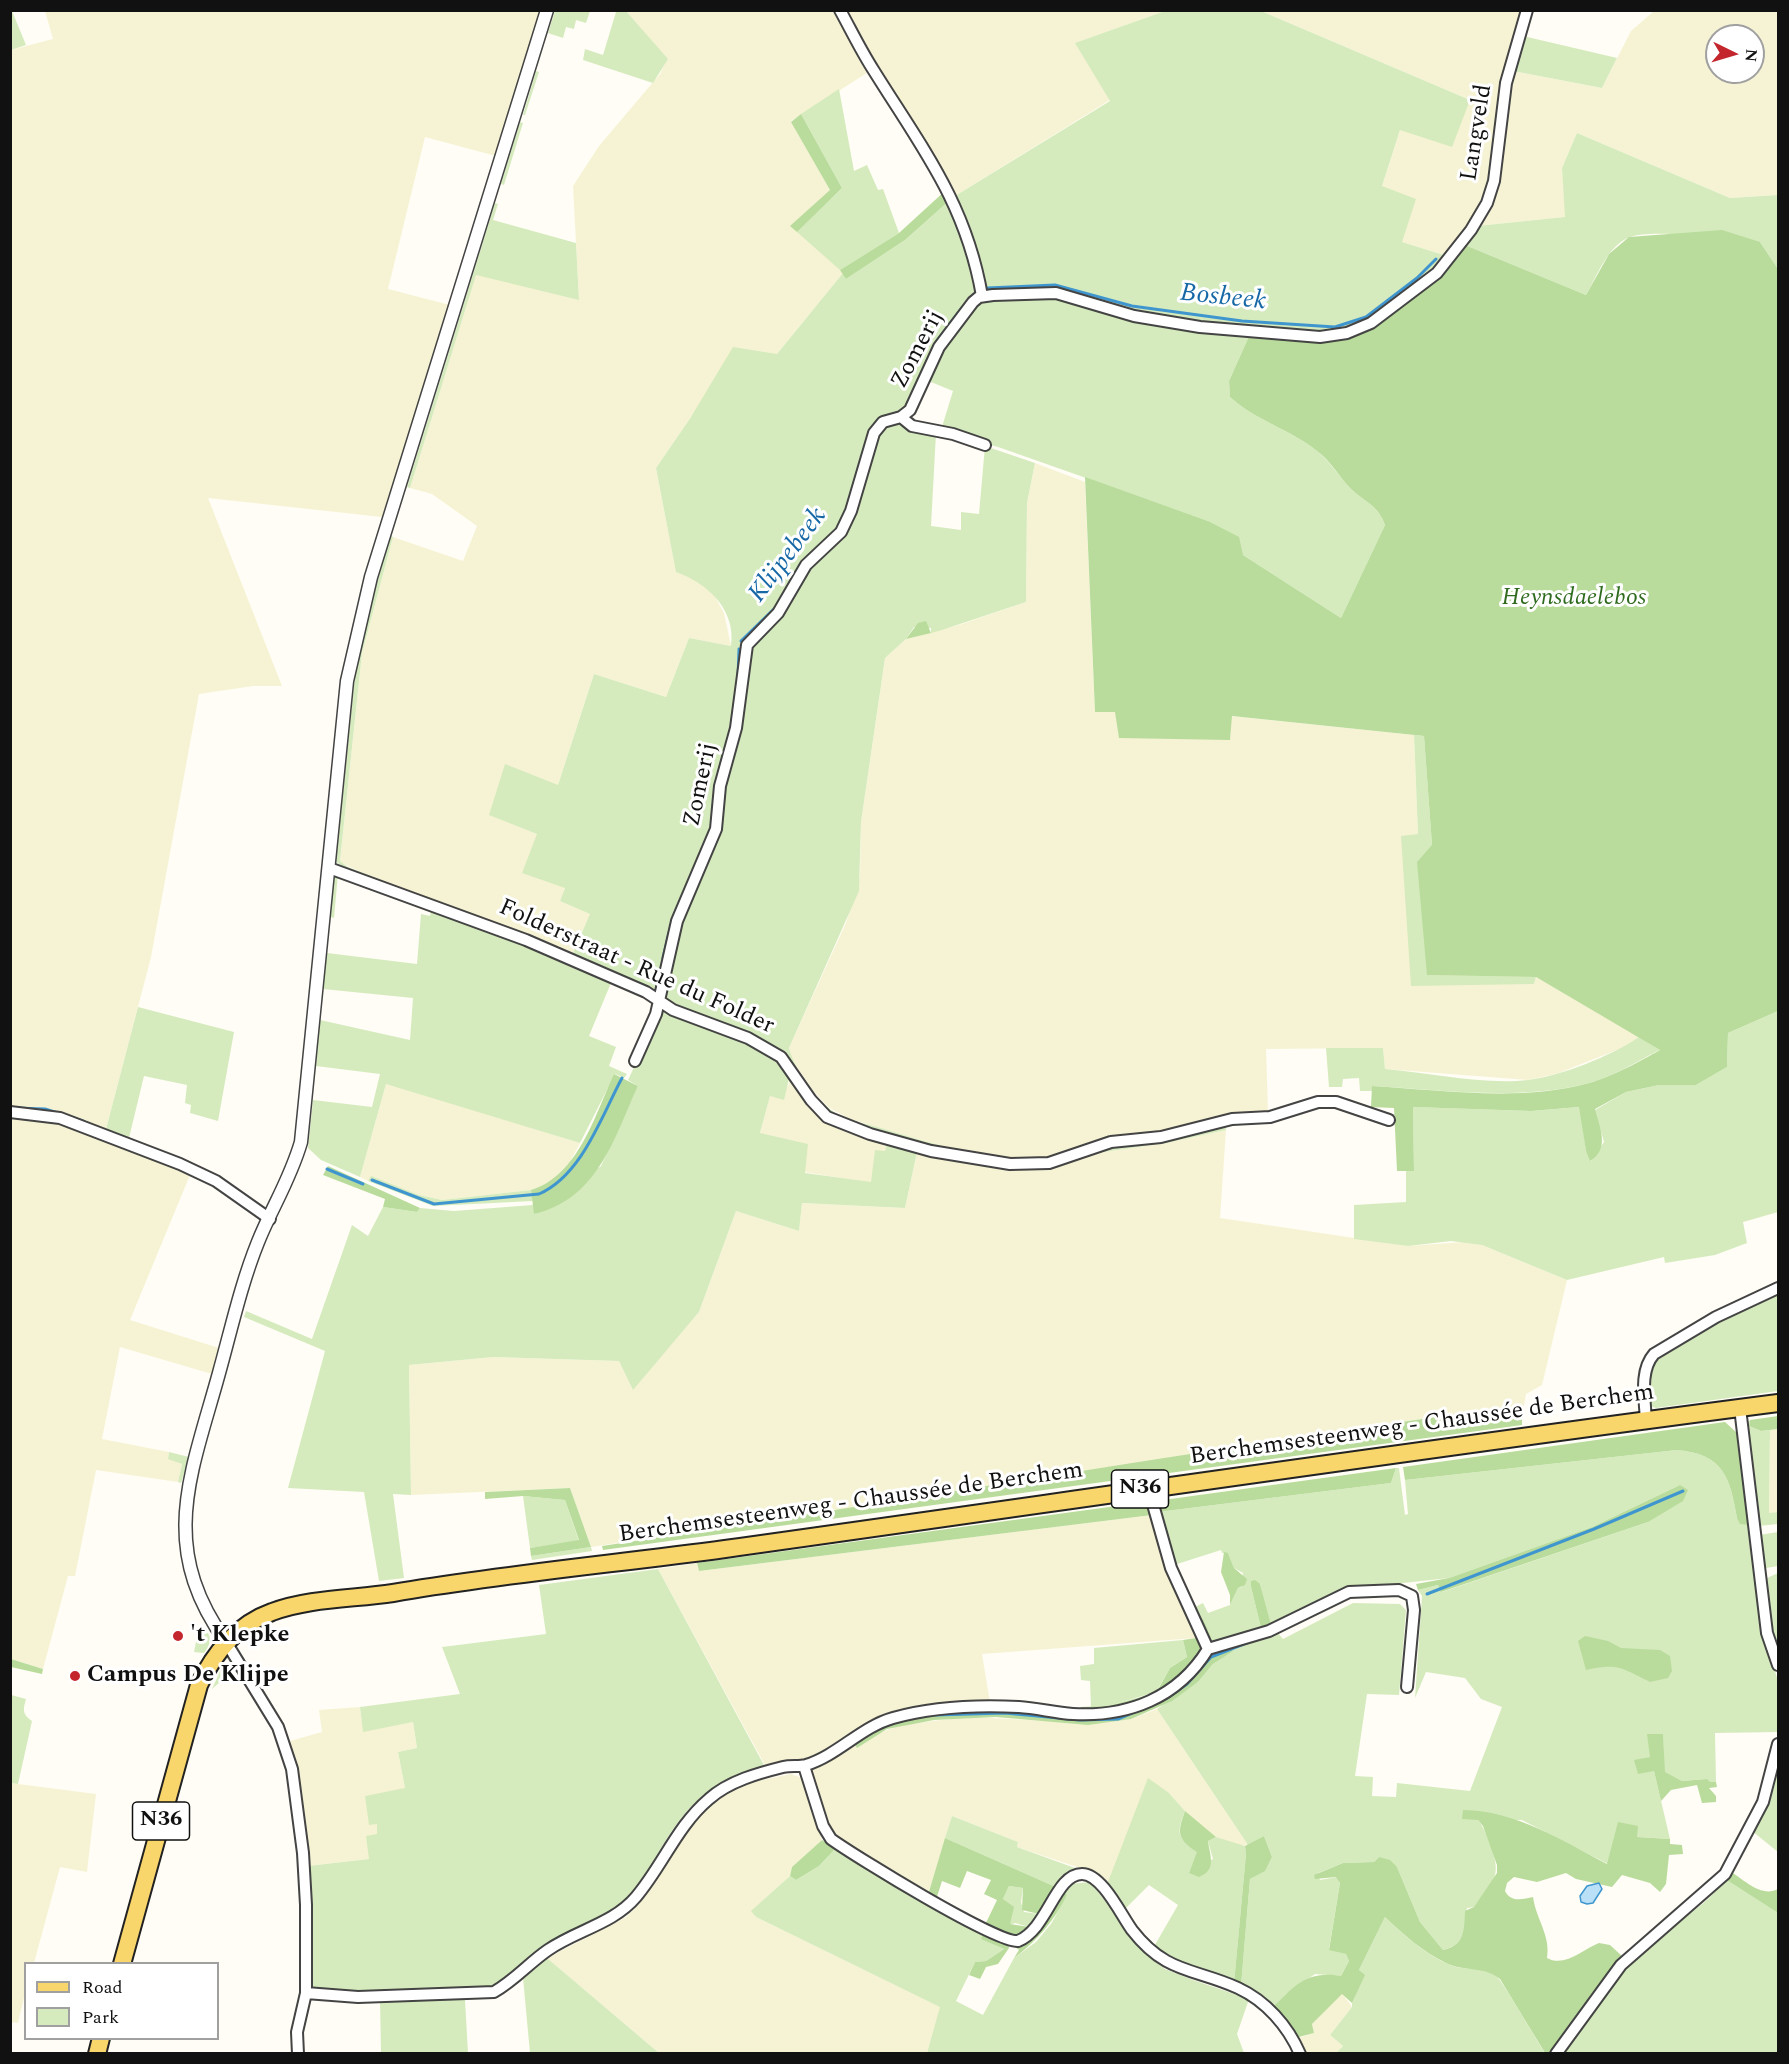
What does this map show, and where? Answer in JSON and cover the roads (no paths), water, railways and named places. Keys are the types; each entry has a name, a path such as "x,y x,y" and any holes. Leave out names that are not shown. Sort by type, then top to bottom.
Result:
{"main road":[{"name":"Berchemsesteenweg - Chaussée de Berchem","path":"226,1642 262,1616 293,1606 529,1571 811,1537 1148,1487 1779,1403"},
{"name":"N36","path":"123,1962 196,1692 214,1657 226,1642"}],"street":[{"path":"297,2054 297,2032 306,1993 305,1879 292,1769 278,1727 205,1612 190,1567 185,1539 186,1502 251,1259 293,1169 303,1130 347,681 356,631 547,10"},
{"path":"840,10 874,72 946,184 973,253 982,296"},
{"name":"Langveld","path":"982,296 1056,293 1134,316 1178,323 1320,337 1347,333 1371,323 1437,273 1471,230 1487,203 1494,181 1506,83 1527,10"},
{"name":"Zomerij","path":"635,1061 660,1000 677,921 716,829 720,786 736,728 747,645 783,606 806,565 841,532 851,511 874,433 883,422 901,417 910,410 945,337 973,302 982,296"},
{"path":"901,417 912,426 953,434 985,445"},
{"name":"Folderstraat - Rue du Folder","path":"329,868 585,964 660,1000 673,1010 738,1034 775,1052 786,1062 819,1110 832,1120 888,1140 965,1159 1010,1164 1048,1163 1111,1142 1161,1137 1232,1119 1270,1117 1318,1102 1336,1102 1389,1120"},
{"path":"10,1112 60,1118 180,1164 216,1181 270,1219"},
{"path":"1646,1421 1645,1374 1647,1362 1654,1354 1716,1317 1779,1288"},
{"path":"1740,1408 1767,1633 1779,1665"},
{"path":"1148,1487 1171,1568 1208,1649"},
{"path":"306,1993 358,1997 494,1992 508,1984 550,1948 609,1919 632,1902 670,1844 713,1796 761,1773 787,1766 804,1766 822,1758 874,1725 915,1713 993,1707 1039,1709 1071,1714 1122,1712 1178,1686 1192,1672 1208,1649 1269,1631 1348,1592 1403,1591 1412,1596 1414,1610 1407,1687"},
{"path":"1556,2054 1621,1965 1725,1874 1763,1802 1779,1744"},
{"path":"804,1766 823,1826 831,1839 988,1932 1016,1941 1026,1938 1037,1927 1066,1881 1078,1874 1090,1875 1101,1884 1134,1932 1151,1951 1174,1966 1238,1988 1258,2000 1288,2031 1300,2054"}],"water":[{"path":"1599,1883 1602,1889 1593,1903 1581,1902 1580,1896 1587,1886"}],"waterway":[{"name":"Bosbeek","path":"987,288 1055,285 1132,306 1242,321 1335,327 1366,317 1417,278 1436,259"},
{"name":"Klijpebeek","path":"937,341 962,308"},
{"name":"Klijpebeek","path":"741,641 776,607"},
{"name":"Klijpebeek","path":"738,677 739,649"},
{"name":"Klijpebeek","path":"663,958 669,933"},
{"name":"Klijpebeek","path":"372,1180 434,1204 539,1194 554,1185 579,1159 622,1078"},
{"name":"Klijpebeek","path":"14,1108 45,1109 83,1121"},
{"name":"Klijpebeek","path":"327,1169 363,1184"},
{"path":"1427,1594 1594,1529 1683,1491"},
{"path":"935,1715 1005,1713 1080,1720 1118,1719 1167,1698 1187,1684 1211,1657 1249,1642"}],"place":[{"name":"'t Klepke","path":"178,1636"},
{"name":"Campus De Klijpe","path":"75,1676"}],"park label":[{"name":"Heynsdaelebos","path":"1574,599"}]}
